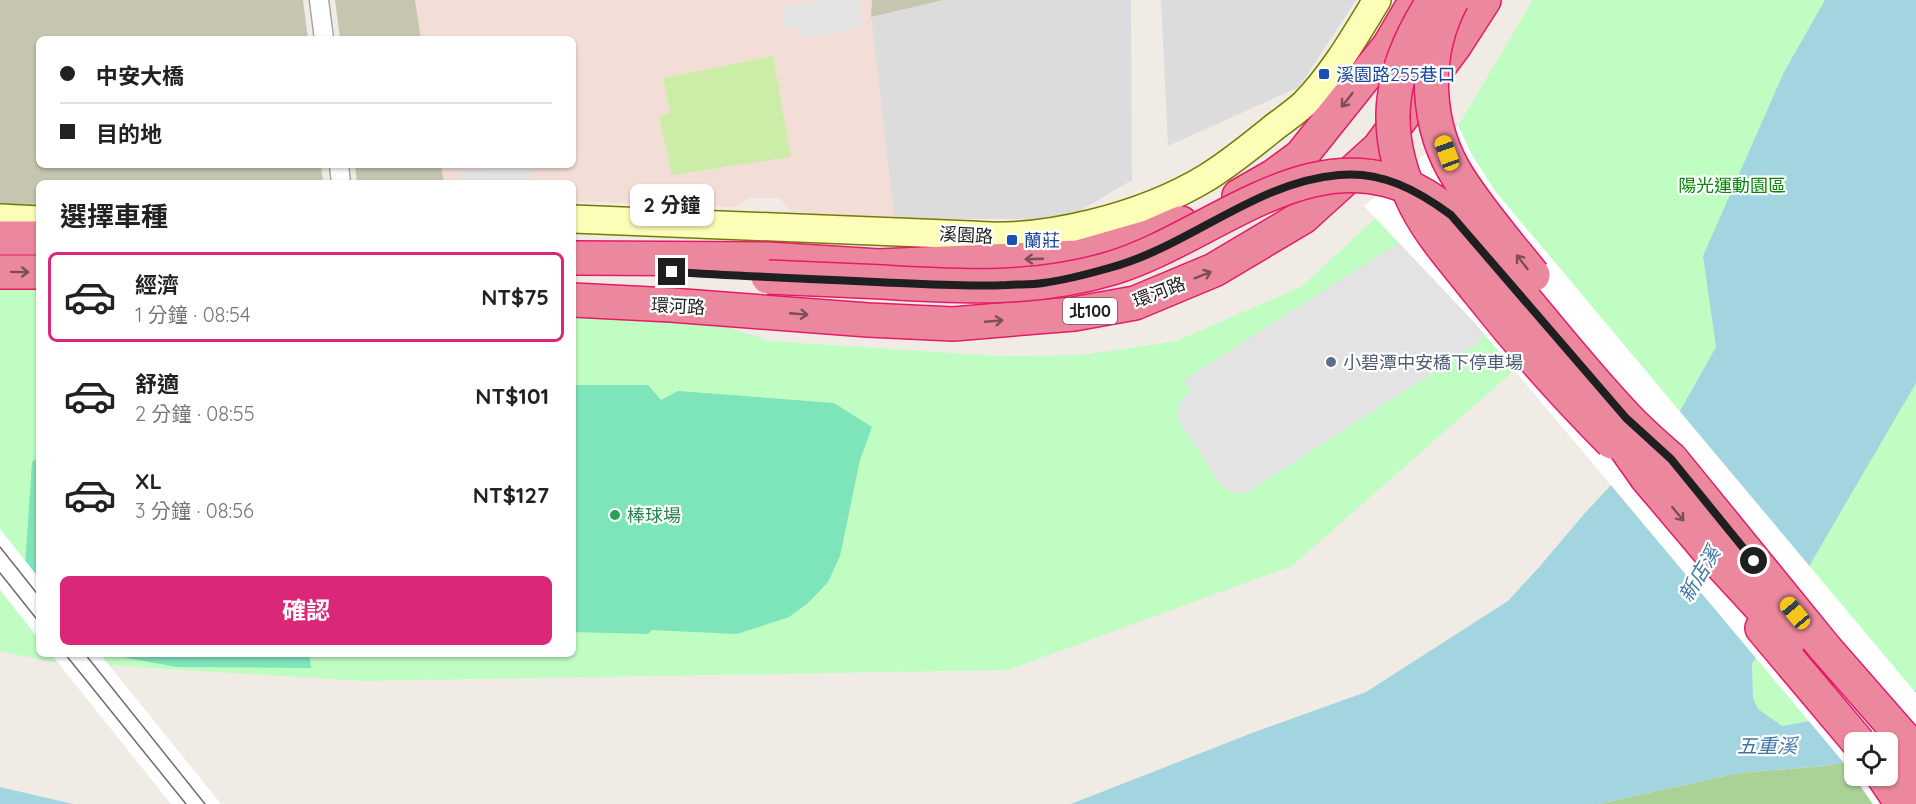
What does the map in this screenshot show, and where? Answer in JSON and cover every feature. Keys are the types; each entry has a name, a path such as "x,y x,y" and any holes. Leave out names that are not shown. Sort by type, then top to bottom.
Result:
{"highway":[{"path":"576,258 766,259 879,266 1078,258 1151,236 1250,190 1301,156 1389,46 1416,0"},
{"path":"1434,0 1416,27 1397,74 1392,110 1395,148 1400,169 1417,208 1438,240 1522,346 1569,398 1659,469 1741,544 1788,582 1916,731"},
{"path":"1452,0 1439,33 1431,69 1431,94 1435,122 1455,170 1491,222 1621,383 1659,469"},
{"name":"環河路","path":"576,300 953,324 1074,314 1135,303 1214,270 1303,217 1379,148 1455,45 1484,0"},
{"path":"576,279 960,287 1042,283 1112,268 1147,255 1270,194 1301,182 1338,175 1362,174 1394,183 1424,195 1451,215 1626,418 1750,613 1790,664 1849,732"},
{"path":"0,238 36,238"},
{"path":"576,265 766,284"},
{"path":"0,272 36,273"},
{"path":"1741,544 1817,640 1916,752"},
{"path":"1708,550 1871,732"},
{"path":"1898,764 1916,784"},
{"path":"1890,786 1902,804"}],"street":[{"path":"319,0 324,36"},
{"name":"溪園路","path":"576,219 998,238 1101,222 1156,202 1205,178 1245,151 1303,104 1337,65 1377,0"},
{"path":"0,218 36,220"}],"shaded area":[{"path":"0,0 303,0 308,36 36,36 36,168 321,168 323,180 36,180 36,212 0,211"},
{"path":"335,0 415,0 421,36 340,36"},
{"path":"415,0 872,0 871,17 894,219 792,212 779,198 750,198 735,207 576,201 576,180 444,180 442,168 576,168 576,36 421,36"},
{"path":"831,0 859,0 863,27 801,38 799,27 785,29 781,7"},
{"name":"蘭莊","path":"872,0 1131,0 1132,180 1069,217 894,219 871,17"},
{"path":"872,0 943,0 871,17"},
{"path":"1161,0 1356,0 1299,87 1168,146"},
{"path":"355,168 442,168 444,180 357,180"},
{"path":"492,168 531,168 533,180 457,180 457,173"},
{"name":"小碧潭中安橋下停車場","path":"1400,242 1408,253 1421,247 1483,332 1479,343 1245,494 1226,489 1218,481 1178,419 1178,409 1182,399 1191,392 1184,380"}],"green space":[{"name":"陽光運動園區","path":"1533,0 1916,0 1916,693 1827,718 1782,726 1758,709 1753,698 1752,664 1809,566 1495,191 1472,155 1458,126"},
{"path":"773,56 791,157 672,175 659,116 670,113 663,78"},
{"path":"1401,195 1517,368 1292,566 1008,670 364,681 52,662 0,651 0,288 36,289 36,657 576,657 576,316 711,322 770,341 997,356 1083,355 1176,341 1301,287"},
{"path":"576,385 648,385 661,400 678,391 834,403 872,427 860,460 840,556 828,582 808,603 789,617 737,634 652,630 648,634 576,632"},
{"path":"36,459 36,623 22,612 32,462"},
{"path":"122,657 309,657 311,668 177,667"},
{"path":"1843,762 1844,786 1860,786 1873,804 1598,804 1738,773 1825,766"}],"water":[{"path":"1825,0 1916,0 1916,383 1752,664 1753,698 1758,709 1782,726 1827,718 1916,690 1916,743 1898,743 1898,732 1844,732 1844,762 1825,766 1738,773 1598,804 1071,804 1252,733 1366,692 1508,601 1584,514 1680,411 1716,347 1703,256 1784,72"},
{"path":"0,787 73,804 0,804"}],"pier":[{"path":"1458,126 1472,155 1495,191 1916,693 1916,804 1873,804 1861,786 1898,786 1898,732 1844,732 1844,763 1474,322 1364,206"},
{"path":"0,529 36,574 36,635 0,590"},
{"path":"53,657 102,657 221,804 171,804"}],"tram line":[{"path":"0,547 36,592"},
{"path":"0,573 36,618"},
{"path":"67,657 186,804"},
{"path":"87,657 205,804"}],"place":[{"name":"溪園路255巷口","path":"1324,74"},
{"name":"蘭莊","path":"1012,240"},
{"name":"小碧潭中安橋下停車場","path":"1331,362"},
{"name":"棒球場","path":"615,515"}],"route":[{"path":"672,272 960,287 1042,283 1112,268 1147,255 1270,194 1301,182 1338,175 1362,174 1424,195 1451,215 1626,418 1671,459 1754,561"}],"water label":[{"name":"新店溪","path":"1699,574"},
{"name":"五重溪","path":"1767,745"}]}
